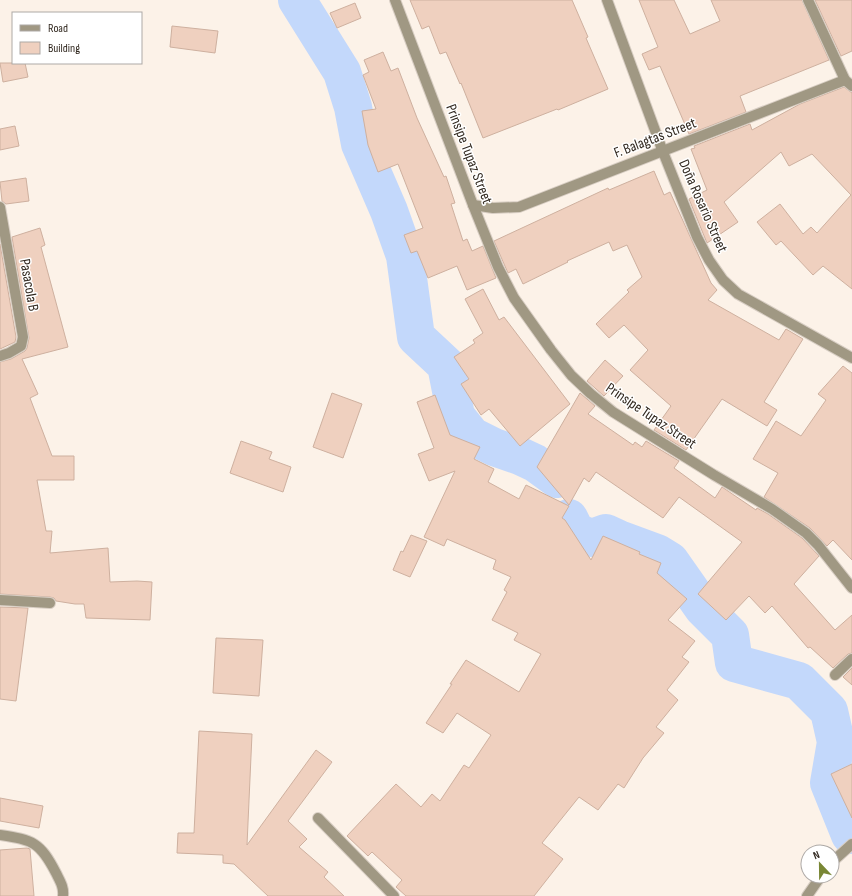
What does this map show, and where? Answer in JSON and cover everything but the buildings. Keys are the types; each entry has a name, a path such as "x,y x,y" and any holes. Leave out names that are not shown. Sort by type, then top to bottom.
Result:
{"street":[{"name":"Prinsipe Tupaz Street","path":"395,0 498,267 514,298 551,350 571,375 613,412 772,509 806,533 818,545 852,588"},
{"name":"Doña Rosario Street","path":"607,0 663,152 697,237 708,260 723,280 738,294 798,326 852,358"},
{"path":"808,0 848,83"},
{"name":"F. Balagtas Street","path":"473,205 493,208 519,206 848,83"},
{"name":"Pasacola B","path":"0,207 23,337 21,346 0,356"},
{"path":"0,600 50,603"},
{"path":"835,675 852,659"},
{"path":"318,818 394,896"},
{"path":"0,835 23,838 38,845 47,856 64,889 63,896"},
{"path":"840,855 852,844"},
{"path":"807,896 815,884"}],"waterway":[{"path":"297,0 342,72 353,107 360,144 389,211 405,256 416,337 446,365 456,416 472,436 494,447 535,463 557,479"},
{"path":"569,518 576,532 592,538 606,533 657,553 670,561 703,608 730,635 734,663 799,681 829,711 836,742 829,783 850,835"}]}
